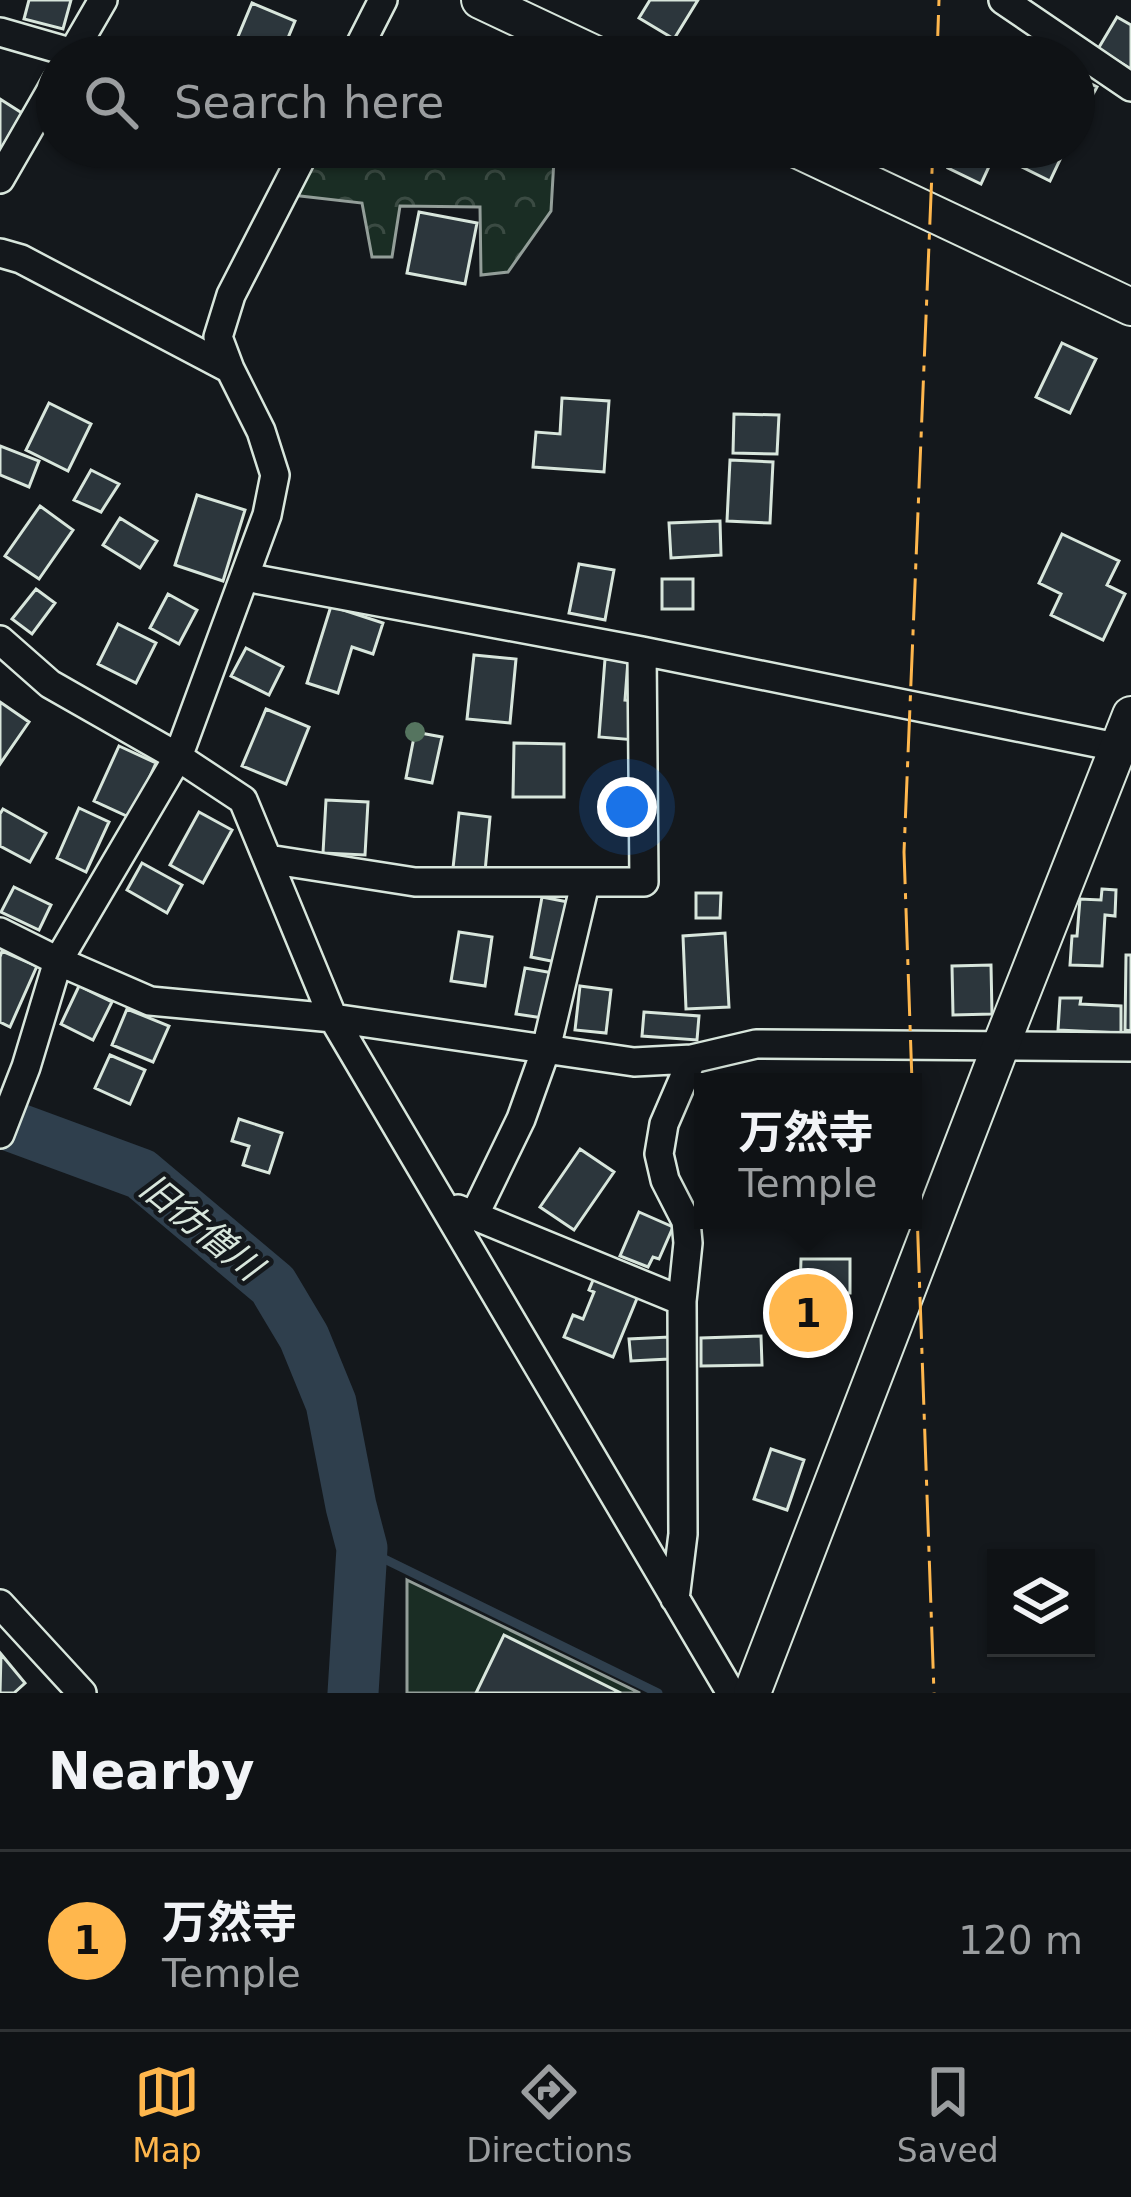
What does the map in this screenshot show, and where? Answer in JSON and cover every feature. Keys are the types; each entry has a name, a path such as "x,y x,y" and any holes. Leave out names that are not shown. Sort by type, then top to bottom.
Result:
{"street":[{"path":"83,36 103,0"},
{"path":"365,36 383,0"},
{"path":"480,0 535,12 570,36"},
{"path":"1003,0 1055,36"},
{"path":"0,32 36,44"},
{"path":"1095,63 1131,88"},
{"path":"0,179 36,116"},
{"path":"0,1134 58,961 178,757 267,515 275,475 261,431 218,337 231,295 296,168"},
{"path":"836,168 1131,307"},
{"path":"0,254 20,259 230,370"},
{"path":"245,577 1127,738 1001,1045 752,1693"},
{"path":"0,640 50,684 243,800 334,1018 731,1693"},
{"path":"268,860 415,882 644,882 642,651"},
{"path":"475,1214 521,1119 546,1049 585,884"},
{"path":"0,932 150,1001 334,1018 634,1062 692,1059 756,1044 1131,1047"},
{"path":"675,1599 683,1534 682,1301 688,1243 686,1221 658,1154 664,1124 692,1059"},
{"path":"445,1206 475,1214 682,1301"},
{"path":"0,1604 82,1693"}],"green space":[{"path":"305,168 553,168 551,211 508,272 481,275 480,207 400,206 392,257 372,257 362,203 283,194"},
{"path":"407,1580 640,1693 407,1693"}],"building":[{"path":"29,0 71,0 63,29 24,19"},
{"path":"650,0 698,0 676,36 639,18"},
{"path":"252,3 295,21 289,36 238,36"},
{"path":"1117,17 1131,25 1131,69 1098,49"},
{"path":"0,99 22,113 0,151"},
{"path":"948,168 988,168 981,184"},
{"path":"1024,168 1056,168 1050,181"},
{"path":"419,212 477,223 465,284 407,273"},
{"path":"1062,343 1096,359 1070,413 1036,397"},
{"path":"562,398 609,401 604,472 533,467 536,432 560,434"},
{"path":"49,403 91,424 68,471 26,450"},
{"path":"734,414 779,415 777,454 733,453"},
{"path":"0,446 39,461 29,487 0,475"},
{"path":"730,460 773,462 770,523 727,521"},
{"path":"91,470 119,484 101,512 74,500"},
{"path":"197,495 245,510 223,581 175,565"},
{"path":"40,506 73,530 39,579 5,556"},
{"path":"120,518 157,541 140,568 103,545"},
{"path":"720,521 721,555 671,558 669,523"},
{"path":"1062,534 1119,561 1107,585 1125,594 1103,640 1051,615 1061,594 1039,583"},
{"path":"579,564 614,570 605,620 569,613"},
{"path":"662,579 693,579 693,609 662,609"},
{"path":"36,589 55,603 32,634 12,619"},
{"path":"168,594 197,610 179,644 150,628"},
{"path":"331,606 383,623 373,654 352,647 338,693 307,683"},
{"path":"118,624 156,643 136,683 98,664"},
{"path":"246,648 283,667 269,695 231,676"},
{"path":"474,655 516,659 510,723 467,719"},
{"path":"605,659 628,660 625,700 638,701 635,740 599,737"},
{"path":"0,702 29,722 0,764"},
{"path":"266,709 309,727 286,784 242,766"},
{"path":"415,732 442,737 432,783 406,778"},
{"path":"514,743 564,744 564,797 513,797"},
{"path":"119,746 156,763 131,818 94,801"},
{"path":"326,800 368,802 365,855 323,853"},
{"path":"79,808 109,822 86,872 57,858"},
{"path":"3,809 46,833 30,862 0,846"},
{"path":"199,812 232,830 203,883 170,865"},
{"path":"459,813 490,817 485,872 453,868"},
{"path":"142,863 182,885 167,913 127,890"},
{"path":"14,887 51,905 39,930 1,912"},
{"path":"1102,889 1116,890 1115,916 1105,915 1102,966 1070,965 1080,899 1101,900"},
{"path":"696,893 721,893 720,918 696,918"},
{"path":"542,897 573,903 561,963 531,957"},
{"path":"459,932 492,937 485,986 451,981"},
{"path":"725,933 729,1007 686,1009 683,936"},
{"path":"2,951 37,966 10,1027 0,1022"},
{"path":"1126,955 1131,955 1131,1031 1125,1030"},
{"path":"991,965 992,1014 953,1015 952,966"},
{"path":"525,968 553,973 543,1018 516,1014"},
{"path":"79,986 112,1002 93,1040 61,1024"},
{"path":"580,986 611,990 606,1033 575,1030"},
{"path":"1060,998 1121,1006 1121,1033 1058,1030"},
{"path":"127,1009 169,1026 153,1062 112,1045"},
{"path":"644,1012 699,1016 697,1040 642,1036"},
{"path":"110,1055 145,1070 130,1104 95,1088"},
{"path":"239,1119 282,1133 269,1173 243,1165 249,1146 232,1141"},
{"path":"580,1149 614,1172 574,1230 540,1207"},
{"path":"639,1212 673,1227 659,1259 653,1257 648,1267 620,1256"},
{"path":"801,1259 850,1259 850,1293 827,1293 826,1333 789,1333 789,1291 800,1291"},
{"path":"596,1273 640,1291 613,1357 564,1337 573,1315 583,1319"},
{"path":"761,1336 762,1365 701,1366 701,1338"},
{"path":"669,1337 669,1359 631,1361 629,1339"},
{"path":"771,1449 804,1460 787,1510 754,1499"},
{"path":"504,1635 621,1693 476,1693"},
{"path":"1,1654 25,1683 14,1693 0,1693"}],"waterway":[{"name":"旧彷僧川","path":"0,1122 141,1174 273,1285 304,1337 331,1403 362,1548 353,1693"},
{"path":"362,1548 658,1693"}],"power":[{"path":"938,36 939,0"},
{"path":"912,1073 904,852 932,168"},
{"path":"918,1229 934,1693"}],"place":[{"name":"万然寺","path":"808,1313"}]}
